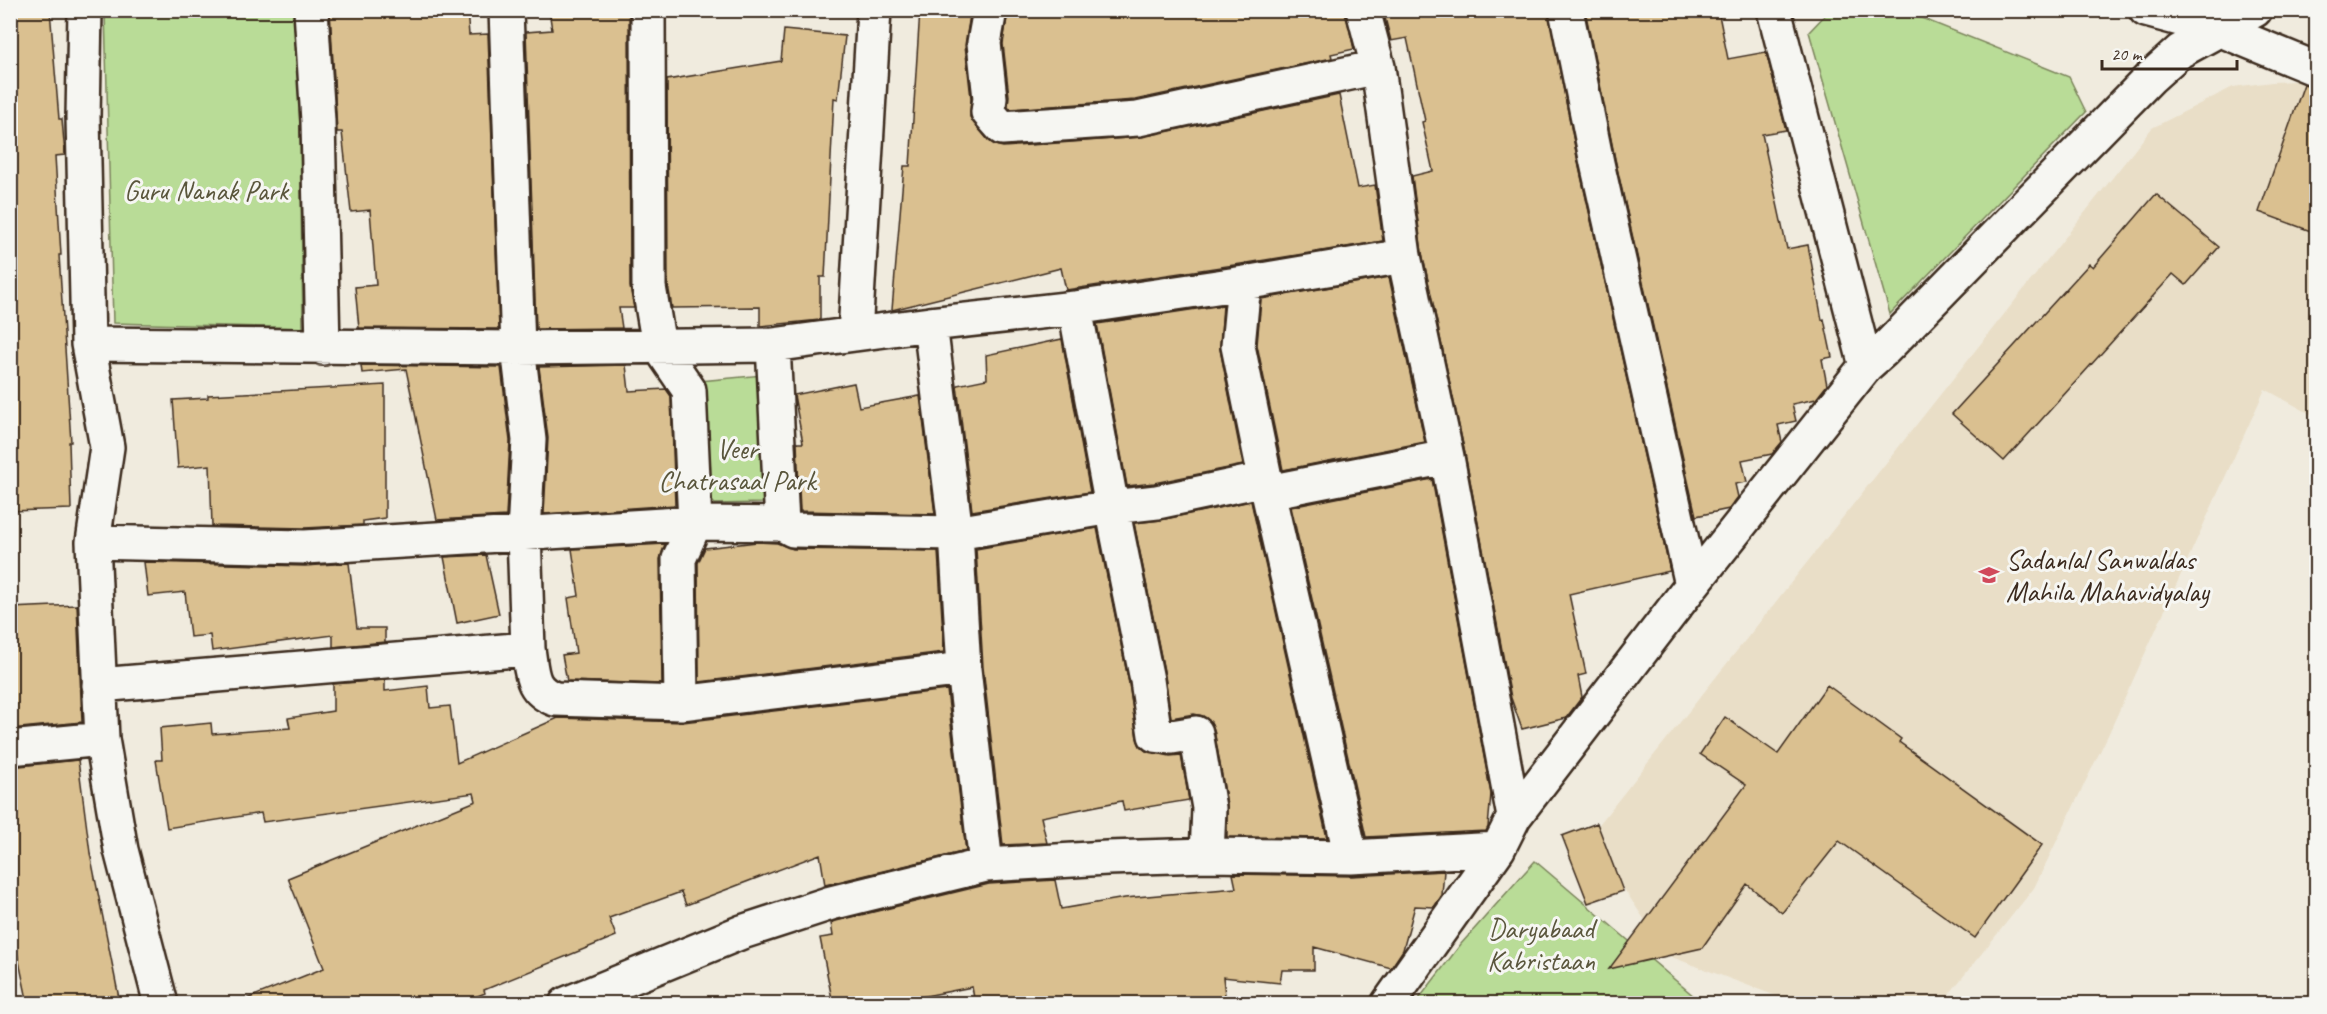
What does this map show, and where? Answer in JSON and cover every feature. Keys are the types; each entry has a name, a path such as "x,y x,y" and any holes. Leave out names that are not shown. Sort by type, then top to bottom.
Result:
{"street":[{"path":"85,10 83,117 88,344 107,447 93,542 102,739 121,850 161,1004"},
{"path":"310,10 318,121 323,348"},
{"path":"507,10 518,348 529,440 524,533 528,649 535,685 543,695 555,699 681,703 964,669"},
{"path":"648,10 649,287 659,346 688,390 695,523 679,559 681,703"},
{"path":"855,334 874,10"},
{"path":"990,10 984,43 990,98 988,112 1002,128 1138,118 1378,68"},
{"path":"1363,10 1378,68 1404,256 1447,457 1514,817"},
{"path":"1566,10 1597,163 1692,585"},
{"path":"1774,10 1866,366"},
{"path":"2146,10 2221,30 2316,69"},
{"path":"1388,1004 1498,849 1514,817 1692,585 1866,366 2150,78 2180,51 2255,10"},
{"path":"88,344 323,348 773,345 1075,308 1404,256"},
{"path":"1244,283 1238,346 1268,492 1351,857"},
{"path":"1075,308 1147,680 1155,735 1172,736 1196,733 1209,808 1207,855"},
{"path":"930,324 956,533 964,669 986,865"},
{"path":"773,345 782,524"},
{"path":"1268,492 1447,457"},
{"path":"93,542 305,547 695,523 782,524 793,530 956,533 1112,507 1157,502 1260,481 1268,492"},
{"path":"99,685 528,649"},
{"path":"10,748 102,739"},
{"path":"566,1004 742,932 819,906 986,865 1207,855 1351,857 1498,849"}],"shaded area":[{"name":"Sadanlal Sanwaldas Mahila Mahavidyalay","path":"2316,80 2316,417 2265,389 2109,733 2034,888 1942,1003 1790,1001 1669,956 1589,837 2152,128 2233,87"}],"green space":[{"name":"Guru Nanak Park","path":"105,11 298,11 303,328 113,323"},
{"path":"1829,11 1904,11 2069,77 2086,112 1890,314 1809,32"},
{"name":"Veer Chatrasaal Park","path":"763,375 776,486 763,503 715,504 699,488 700,381"},
{"name":"Daryabaad Kabristaan","path":"1535,861 1702,1003 1415,1004 1461,944"}],"building":[{"path":"10,10 50,10 59,119 62,119 65,155 55,156 71,442 69,442 71,509 10,511"},
{"path":"330,10 467,10 469,35 488,34 499,329 359,328 355,287 376,285 370,210 351,212 342,132 337,132"},
{"path":"549,10 629,10 630,287 634,308 619,308 622,328 536,329 526,32 552,30"},
{"path":"920,10 971,10 965,45 971,98 970,117 988,140 1003,147 1142,137 1339,95 1358,188 1375,185 1383,241 1066,290 1061,268 892,310 904,166 910,166"},
{"path":"1008,10 1345,10 1354,49 1331,54 1332,58 1135,100 1010,109 1003,44"},
{"path":"1383,10 1548,10 1579,167 1670,571 1569,594 1586,674 1578,676 1582,697 1566,718 1522,729 1511,698 1465,454 1422,253 1412,176 1433,171 1422,122 1425,121 1407,38 1391,41"},
{"path":"1585,10 1718,10 1728,59 1766,52 1786,130 1762,134 1787,249 1808,245 1822,320 1824,319 1832,357 1822,359 1827,385 1816,399 1792,404 1796,421 1778,425 1782,442 1772,454 1742,460 1747,482 1735,484 1738,497 1729,509 1696,516 1615,159"},
{"path":"784,30 845,36 838,99 834,98 825,277 820,277 820,320 760,326 760,307 672,308 668,285 667,80 781,61"},
{"path":"2304,84 2316,87 2316,233 2259,212"},
{"path":"2156,194 2219,247 2186,285 2173,274 2004,461 1952,414 2089,264 2093,267"},
{"path":"1389,277 1425,442 1283,470 1257,345 1261,299"},
{"path":"1223,305 1220,349 1243,465 1154,483 1127,486 1097,324"},
{"path":"1062,339 1090,492 972,511 957,385 987,379 986,355"},
{"path":"361,365 501,367 510,441 506,516 437,520 406,369 362,373"},
{"path":"626,365 629,391 666,389 671,396 675,505 544,514 548,438 539,367"},
{"path":"854,383 859,407 920,396 935,514 800,511 797,443 803,443 794,395"},
{"path":"385,385 385,518 363,521 363,525 305,528 212,526 210,465 178,468 173,400 208,398 208,395"},
{"path":"1432,479 1491,794 1488,827 1486,831 1366,837 1291,507"},
{"path":"1251,501 1327,838 1227,837 1227,805 1211,722 1203,716 1194,714 1171,718 1165,676 1134,523 1161,520"},
{"path":"1097,528 1129,683 1137,738 1140,746 1146,751 1170,756 1181,755 1189,800 1124,811 1122,801 1041,817 1047,843 1003,845 983,667 976,549"},
{"path":"757,542 777,543 793,549 938,551 944,652 699,682 698,563 705,548"},
{"path":"665,544 660,559 662,684 567,681 562,655 576,653 568,598 579,596 572,549"},
{"path":"486,555 499,614 457,623 444,557"},
{"path":"144,562 305,566 349,563 357,628 385,628 385,642 333,647 333,635 212,651 210,635 190,637 185,592 148,596"},
{"path":"77,605 82,722 10,729 10,608"},
{"path":"385,680 385,691 428,686 430,708 450,706 457,763 558,718 683,722 947,690 966,851 825,885 820,854 686,905 681,892 609,918 616,936 484,990 485,993 458,1004 240,1004 239,1002 324,968 288,878 476,801 474,793 263,822 261,813 167,828 156,760 162,760 160,728 211,723 212,734 290,728 288,718 333,711 333,684"},
{"path":"1827,685 1901,739 1899,742 2042,845 1975,938 1839,841 1782,913 1747,884 1702,948 1609,969 1746,785 1700,754 1725,717 1778,754"},
{"path":"78,760 90,853 119,998 92,1004 28,1004 16,947 10,948 10,767"},
{"path":"1597,823 1623,891 1588,903 1562,836"},
{"path":"1444,871 1442,895 1434,907 1415,906 1403,950 1391,968 1314,947 1314,970 1282,970 1280,983 1223,977 1226,1004 975,1004 972,987 885,1004 833,1004 820,938 833,936 831,923 836,921 989,884 1055,880 1061,909 1125,898 1236,888 1233,874 1352,876"}],"place":[{"name":"Sadanlal Sanwaldas Mahila Mahavidyalay","path":"1989,575"}]}
